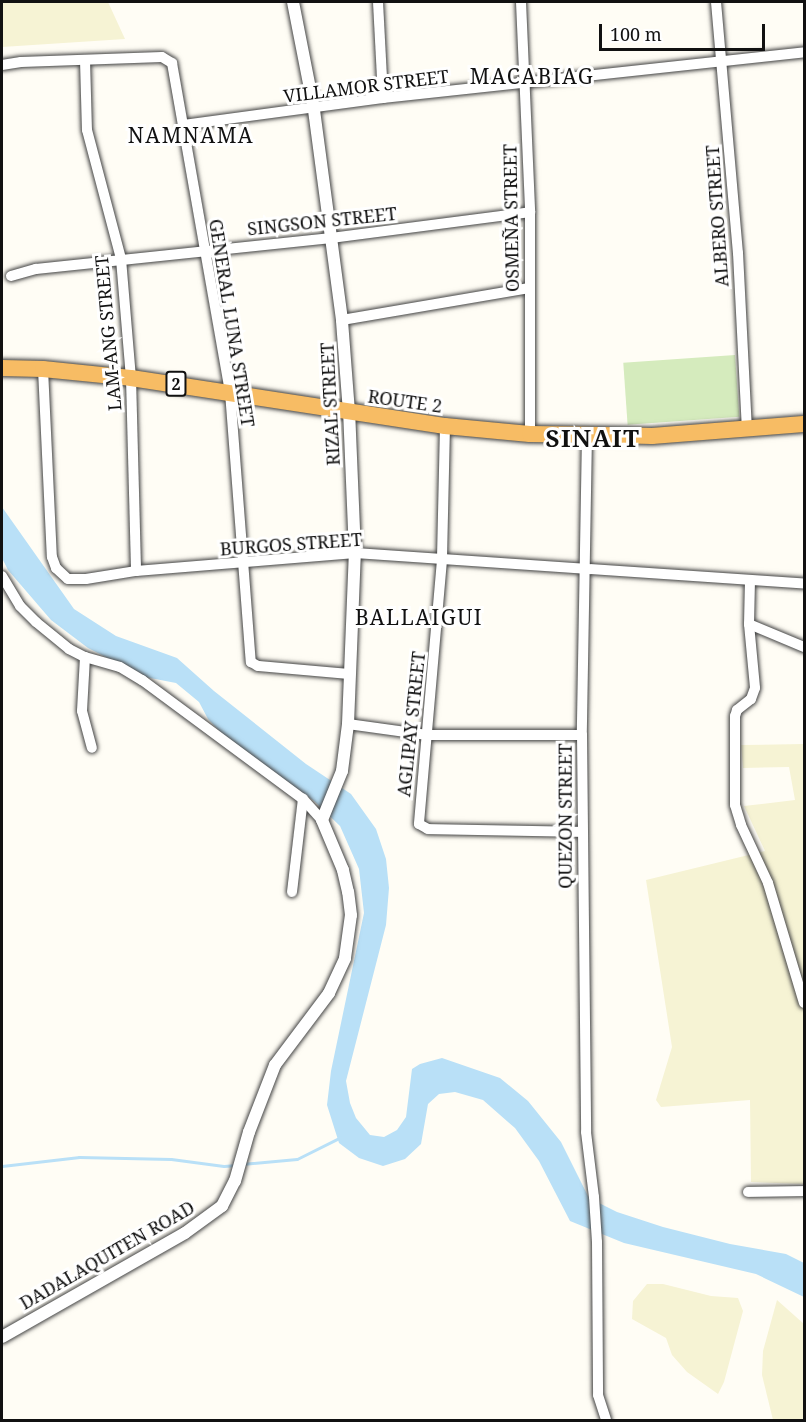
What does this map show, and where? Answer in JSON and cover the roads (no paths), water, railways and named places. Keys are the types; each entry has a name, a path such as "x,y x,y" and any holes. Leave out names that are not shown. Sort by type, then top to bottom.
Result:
{"highway":[{"name":"ROUTE 2","path":"2,368 43,369 131,378 445,426 530,434 652,436 804,424"}],"street":[{"name":"RIZAL STREET","path":"293,2 314,109 342,320 349,412 355,553 348,724 342,771 322,820"},
{"path":"378,2 382,98"},
{"name":"OSMEÑA STREET","path":"521,2 530,212 530,434"},
{"name":"ALBERO STREET","path":"716,2 738,253 747,429"},
{"name":"VILLAMOR STREET","path":"183,125 382,98 721,63 804,52"},
{"name":"GENERAL LUNA STREET","path":"2,65 162,57 169,60 173,66 203,250 230,392 252,664 350,674"},
{"name":"LAM-ANG STREET","path":"86,60 87,130 96,171 122,259 131,378 136,571"},
{"name":"SINGSON STREET","path":"11,276 36,269 332,238 530,212"},
{"path":"342,320 529,288"},
{"name":"BURGOS STREET","path":"43,369 47,494 52,557 61,575 76,580 136,571 355,553 585,571 804,584"},
{"name":"AGLIPAY STREET","path":"445,426 442,560 428,735 419,811 420,827 582,832"},
{"name":"QUEZON STREET","path":"587,435 582,735 586,1132 597,1242 597,1395 606,1420"},
{"path":"2,576 20,606 69,649 85,657 120,667 142,680 303,799 322,820"},
{"path":"750,580 749,624 754,688 751,699 737,710 735,716 735,805 741,825 768,884 804,1003"},
{"path":"749,624 804,647"},
{"path":"85,657 82,711 92,748"},
{"path":"348,724 428,735 582,735"},
{"path":"292,892 303,799"},
{"name":"DADALAQUITEN ROAD","path":"2,1337 185,1233 212,1215 228,1196 275,1065 329,993 345,958 350,935 348,892 343,870 322,820"},
{"path":"748,1192 804,1191"}],"water":[{"path":"2,507 74,609 116,636 177,658 214,691 306,764 351,794 376,829 386,859 389,888 386,925 346,1081 350,1103 356,1118 370,1135 384,1137 397,1130 406,1117 412,1069 420,1064 442,1058 500,1078 528,1101 561,1142 589,1198 617,1212 663,1227 730,1244 786,1254 804,1263 804,1297 756,1274 624,1243 570,1221 539,1161 515,1128 483,1100 455,1092 439,1094 428,1104 421,1144 405,1159 383,1166 359,1158 339,1143 327,1105 331,1071 364,913 359,869 340,826 314,801 227,739 208,719 199,702 176,683 145,677 88,648 51,620 8,570 2,558"}],"waterway":[{"path":"242,1164 297,1159 341,1137"},
{"path":"2,1166 79,1157 171,1159 224,1166 236,1165"}],"district":[{"name":"MACABIAG","path":"532,76"},
{"name":"NAMNAMA","path":"191,135"},
{"name":"SINAIT","path":"593,438"},
{"name":"BALLAIGUI","path":"419,617"}]}
